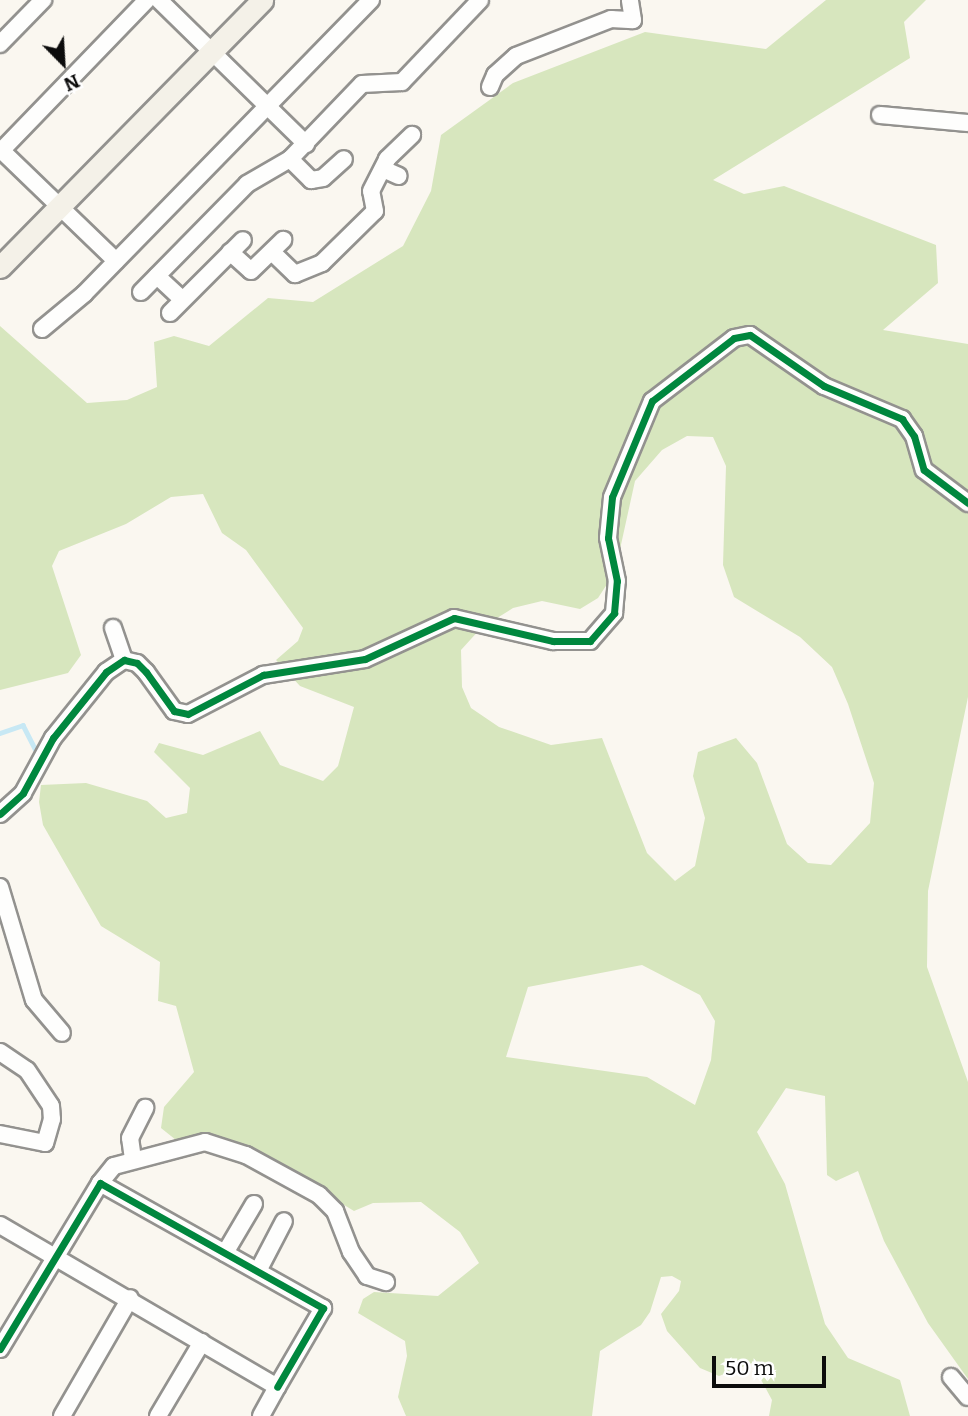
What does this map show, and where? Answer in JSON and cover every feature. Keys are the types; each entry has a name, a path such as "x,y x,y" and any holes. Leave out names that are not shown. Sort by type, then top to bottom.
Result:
{"street":[{"path":"0,44 43,0"},
{"path":"116,261 1,150 147,0"},
{"path":"159,0 306,144"},
{"path":"0,267 262,0"},
{"path":"42,329 116,261 372,0"},
{"path":"490,87 495,75 516,56 611,19 633,20 630,0"},
{"path":"141,292 247,184 290,159 362,84 402,82 472,2"},
{"path":"880,116 968,122"},
{"path":"230,252 251,271 277,246 299,281 322,263 375,211 372,191 383,169 412,135"},
{"path":"290,159 311,180 323,178 344,159"},
{"path":"383,169 399,176"},
{"path":"344,217 357,229"},
{"path":"170,313 243,240"},
{"path":"157,276 182,299"},
{"path":"0,814 23,793 53,738 106,673 124,660 137,663 146,672 174,711 188,714 263,675 365,659 454,618 553,641 590,641 614,613 617,580 608,538 612,497 652,401 738,337 750,335 824,386 902,419 915,436 930,478 968,503"},
{"path":"113,628 124,660"},
{"path":"0,887 6,933 34,1000 62,1033"},
{"path":"0,1052 17,1061 38,1085 52,1119 45,1143 0,1135"},
{"path":"133,1159 130,1138 145,1108"},
{"path":"0,1349 54,1255 100,1183 114,1166 205,1142 246,1155 319,1195 335,1211 351,1252 367,1276 386,1282"},
{"path":"100,1183 323,1308 261,1416"},
{"path":"225,1253 254,1204"},
{"path":"258,1271 284,1221"},
{"path":"0,1225 130,1298 276,1387"},
{"path":"62,1416 130,1298"},
{"path":"158,1416 202,1342"},
{"path":"951,1377 968,1397"}],"green space":[{"path":"826,0 926,0 904,22 910,58 713,180 744,194 784,186 936,245 938,283 883,330 968,344 968,697 928,891 927,967 968,1082 968,1379 928,1323 884,1241 858,1171 836,1181 827,1175 825,1096 786,1088 757,1132 785,1184 825,1324 848,1358 900,1380 910,1416 769,1416 772,1400 752,1363 719,1376 700,1368 667,1331 661,1314 679,1291 681,1281 672,1276 661,1277 650,1312 641,1325 600,1351 592,1416 406,1416 398,1397 407,1356 405,1341 358,1313 363,1299 374,1292 438,1296 479,1263 460,1232 421,1202 373,1203 354,1211 277,1164 215,1138 176,1140 161,1128 164,1107 194,1072 176,1006 158,1001 160,962 101,926 43,825 39,802 41,785 86,783 147,801 166,818 187,813 190,788 154,752 159,743 203,755 260,731 280,765 323,781 338,766 354,707 300,686 276,660 298,641 303,628 246,550 222,533 203,494 171,497 126,524 59,551 52,566 81,655 68,673 0,690 0,326 87,403 127,400 157,387 154,342 174,336 209,346 268,298 313,302 403,246 431,191 441,135 513,83 645,32 766,49","holes":["687,436 713,437 726,466 723,565 734,597 800,637 832,667 848,704 874,783 870,823 831,865 808,863 787,844 757,763 736,738 698,752 693,776 705,818 695,866 675,881 647,853 602,738 551,745 499,727 471,708 462,687 461,650 481,628 513,608 542,601 580,609 598,598 615,572 635,481 662,450","642,965 700,995 715,1021 711,1060 695,1105 647,1077 506,1057 528,987"]}],"waterway":[{"path":"0,733 23,725 35,749"}],"cycle path":[{"path":"0,814 23,793 53,738 106,672 124,660 137,663 146,672 174,711 188,714 263,675 365,659 454,618 553,641 590,641 614,613 617,581 608,538 612,497 652,401 734,338 750,335 824,386 902,419 914,436 924,470 968,503"},
{"path":"0,1349 100,1183 323,1308 277,1387"}]}
